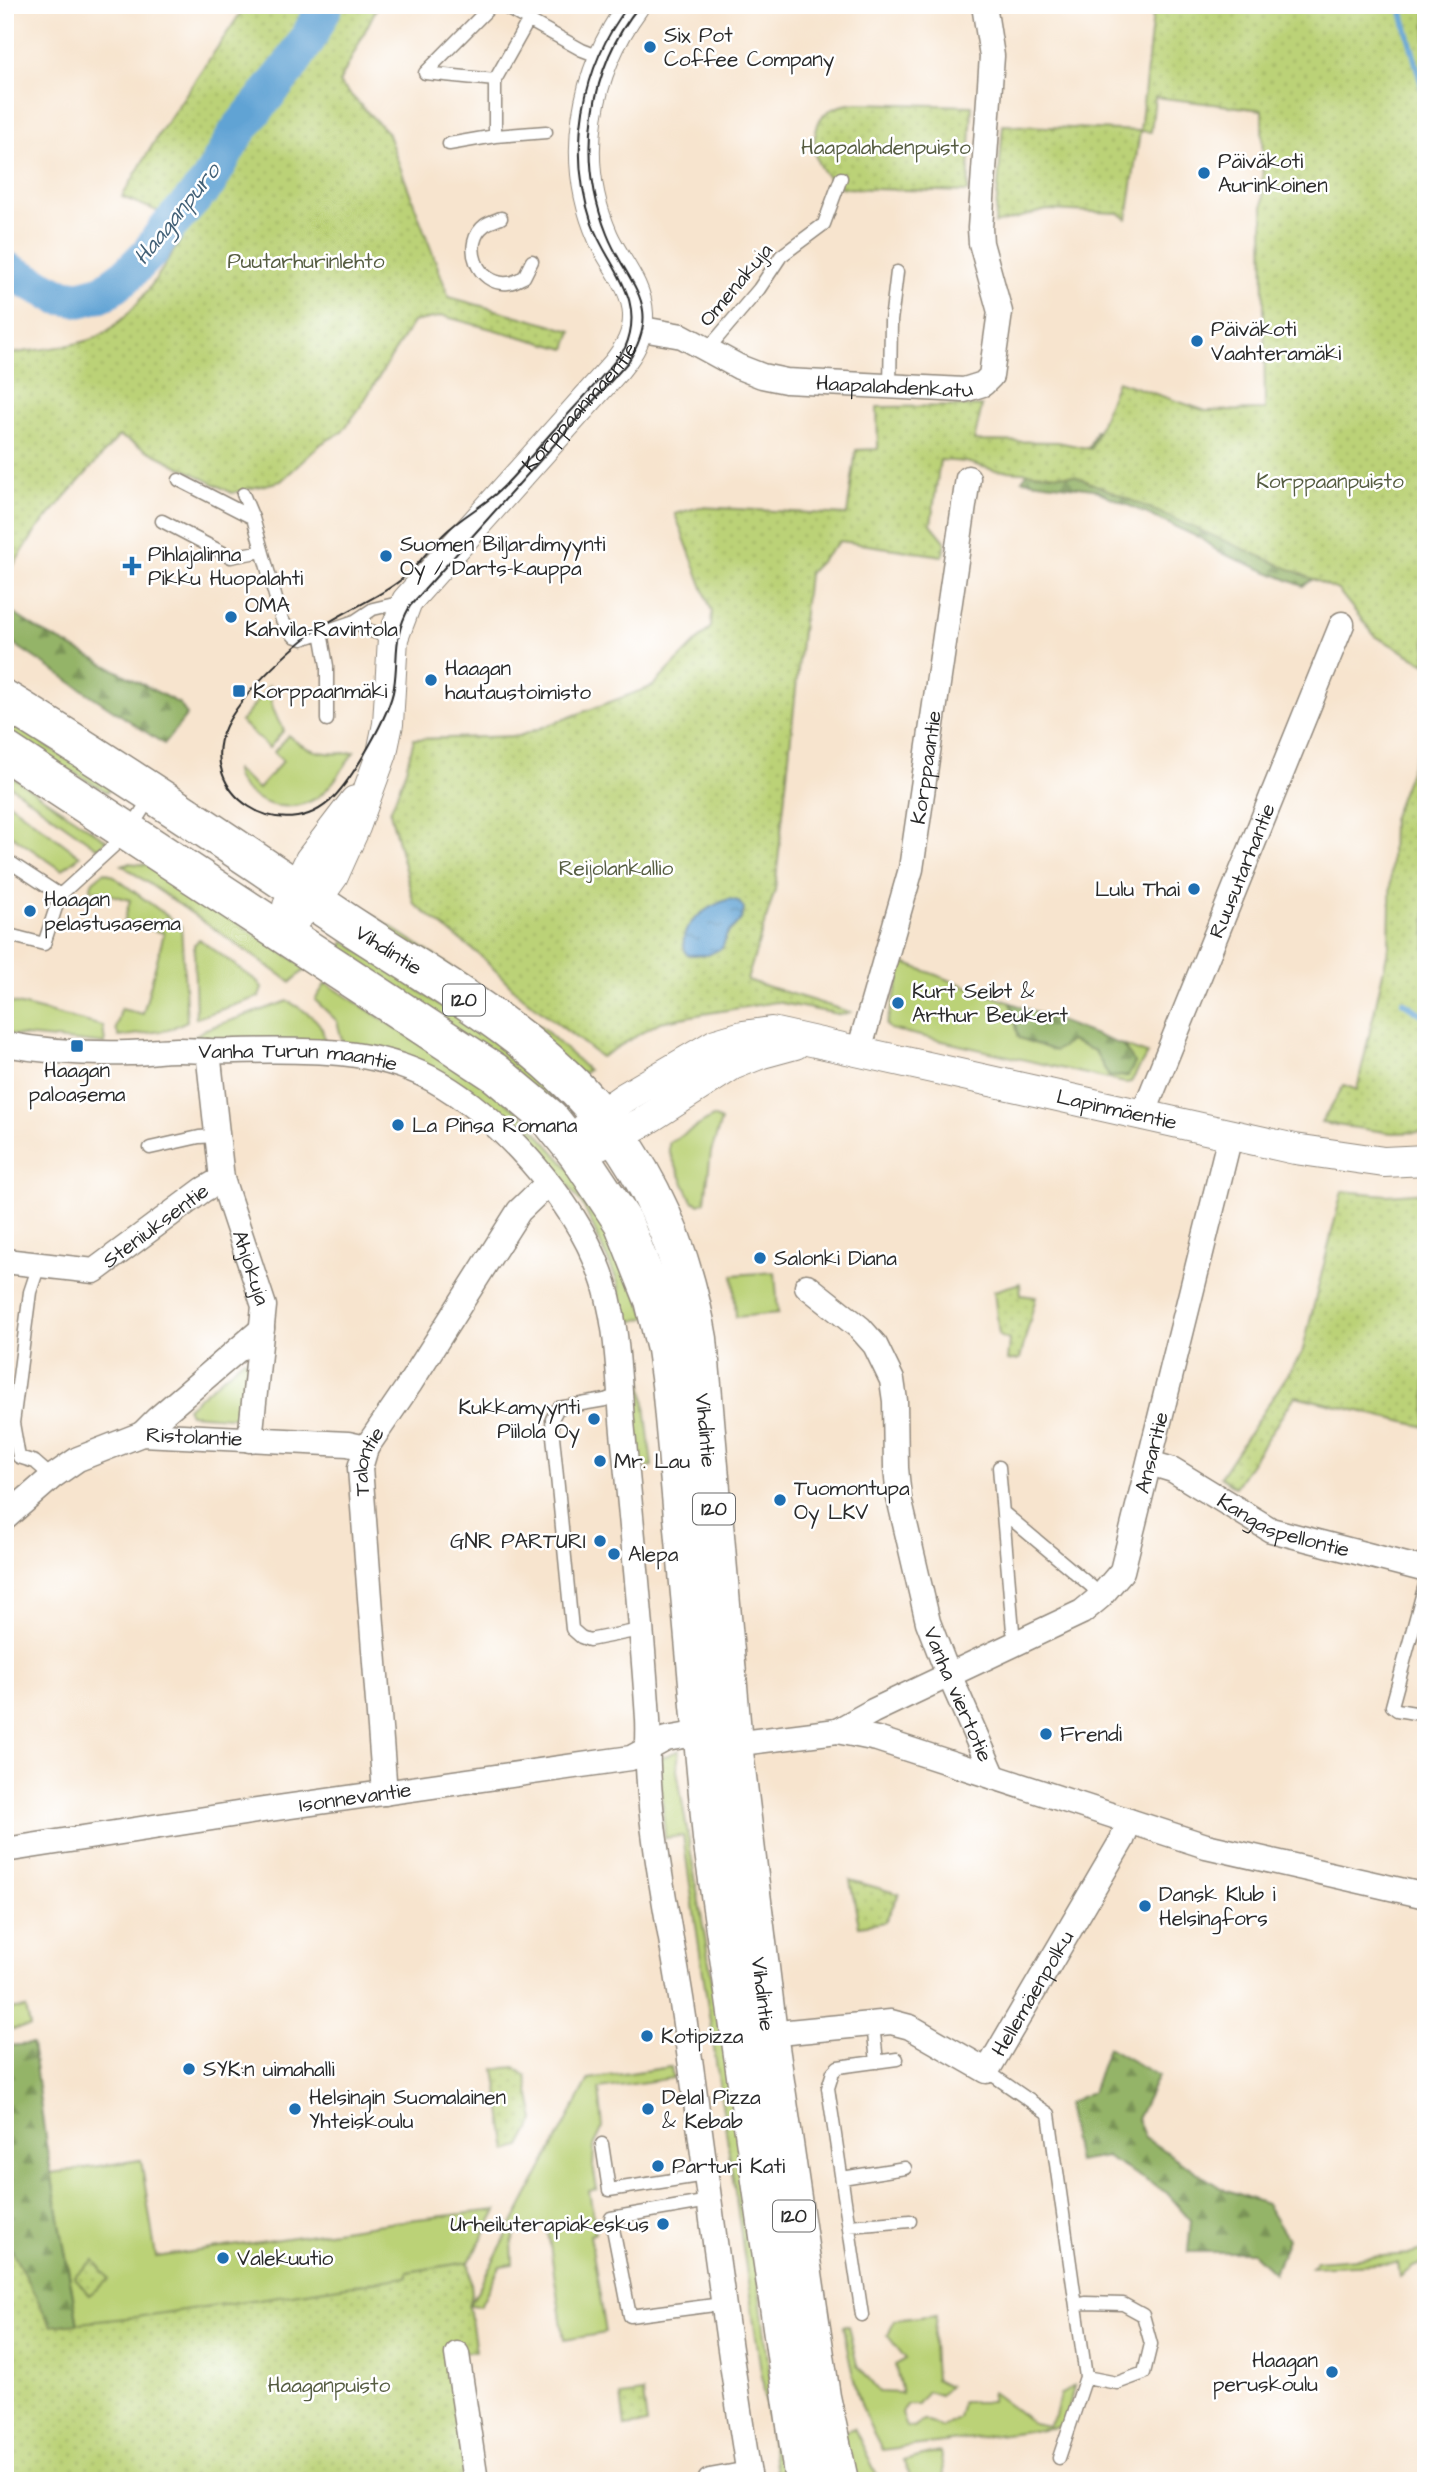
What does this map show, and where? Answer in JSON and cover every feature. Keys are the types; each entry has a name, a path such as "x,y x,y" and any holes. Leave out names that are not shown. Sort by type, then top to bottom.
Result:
{"main road":[{"name":"Vihdintie","path":"5,691 48,726"},
{"name":"Vihdintie","path":"5,700 153,794 523,1038 575,1086 608,1125 659,1207 685,1276 703,1373 717,1739 712,1838 804,2481"},
{"name":"Vihdintie","path":"5,751 494,1073 549,1118 574,1149 623,1222 654,1300 666,1349 717,1739 768,2034 821,2397 839,2481"}],"street":[{"name":"Korppaanmäentie","path":"279,932 306,894 310,860 372,779 382,753 388,724 393,638 407,601 617,366 632,345 637,328 636,303 632,290 603,238 588,183 586,127 592,92 603,58 621,23 634,5"},
{"name":"Haapalahdenkatu","path":"637,328 682,336 739,367 774,379 890,388 974,388 983,384 991,376 994,365 1000,312 981,243 980,228 992,55 984,5"},
{"name":"Korppaantie","path":"859,1051 911,869 968,478"},
{"name":"Ruusutarhantie","path":"1142,1117 1342,624"},
{"name":"Lapinmäentie","path":"574,1149 608,1125 646,1084 716,1044 771,1031 1230,1136 1343,1157 1384,1162 1426,1160"},
{"name":"Vanha Turun maantie","path":"5,1044 42,1051 92,1054 173,1050 330,1051 398,1065 429,1077 465,1099 490,1119 519,1149 547,1184"},
{"name":"Ahjokuja","path":"142,1434 262,1329 264,1306 222,1179 208,1051"},
{"name":"Ansaritie","path":"837,1731 873,1711 1082,1612 1100,1597 1122,1571 1230,1136"},
{"name":"Steniuksentie","path":"5,1261 94,1271 208,1186 222,1179"},
{"path":"547,1184 572,1217 600,1270 614,1330 656,1839 677,1969 722,2304 750,2478 710,2481"},
{"name":"Talontie","path":"385,1793 360,1468 366,1448 519,1211 547,1184"},
{"name":"Vanha viertotie","path":"807,1286 860,1328 875,1345 892,1380 899,1498 928,1622 994,1777 1206,1846 1426,1896"},
{"path":"250,1440 262,1329"},
{"name":"Ristolantie","path":"5,1518 52,1477 78,1460 142,1434 348,1444 366,1448"},
{"name":"Kangaspellontie","path":"1150,1463 1172,1470 1271,1530 1426,1570"},
{"path":"837,1731 877,1739 994,1777"},
{"name":"Isonnevantie","path":"5,1850 631,1758 666,1739 717,1739 837,1731"},
{"name":"Hellemäenpolku","path":"768,2034 891,2022 910,2026 987,2071 1122,1840 1129,1821"},
{"path":"457,2354 476,2481"}],"lane":[{"path":"492,5 425,73 495,80"},
{"path":"501,5 582,50 603,58"},
{"path":"495,136 495,80 528,21"},
{"path":"449,144 495,136 546,132"},
{"name":"Omenakuja","path":"707,350 760,289 775,263 824,224 841,178"},
{"path":"501,218 485,225 475,237 473,254 479,270 492,280 508,283 524,278 532,261"},
{"path":"890,388 891,321 897,272"},
{"path":"179,480 253,518"},
{"path":"243,494 253,518 282,620 294,636 302,639 355,621 373,609 407,601"},
{"path":"162,521 231,557 262,551"},
{"path":"355,621 368,630 393,638"},
{"path":"321,632 327,666 327,720"},
{"path":"5,934 44,944 60,895 128,833 153,794"},
{"path":"5,859 60,895"},
{"path":"150,1148 216,1136"},
{"path":"39,1265 30,1292 13,1423 19,1457 35,1462 52,1477"},
{"path":"620,1394 605,1400 558,1408 552,1419 553,1436 572,1629 589,1640 640,1630"},
{"path":"999,1467 1013,1631 1021,1643"},
{"path":"1004,1513 1091,1586 1100,1597"},
{"path":"1426,1581 1392,1706 1397,1710 1426,1716"},
{"path":"873,2024 877,2062"},
{"path":"862,2315 828,2088 833,2072 838,2067 897,2059"},
{"path":"987,2071 1049,2114 1086,2377 1059,2458"},
{"path":"602,2144 609,2190 705,2175"},
{"path":"842,2178 905,2168"},
{"path":"709,2201 611,2218 630,2316 722,2304"},
{"path":"849,2225 910,2221"},
{"path":"1076,2305 1124,2304 1143,2315 1151,2344 1144,2373 1117,2383 1086,2377"}],"green space":[{"name":"Puutarhurinlehto","path":"246,5 378,5 339,83 387,132 449,297 572,331 566,349 443,316 413,322 342,432 322,443 281,481 232,493 119,436 38,528 5,578 5,355 65,346 97,337 125,316 150,287 190,224 122,197 159,134"},
{"path":"1154,5 1426,5 1426,664 1375,636 1338,590 1075,476 994,470 966,462 940,460 931,524 945,541 943,556 840,541 808,574 775,890 747,980 850,1012 842,1015 776,1002 697,1015 660,1022 601,1057 519,994 481,956 414,904 390,812 414,739 519,736 653,686 711,627 712,612 675,514 700,507 847,515 856,450 878,449 877,407 982,406 974,441 1058,442 1091,449 1117,381 1206,411 1265,410 1262,110 1155,97 1151,132 1140,131"},
{"name":"Haapalahdenpuisto","path":"858,103 972,106 968,192 843,188 836,184 823,172 816,157 814,141 817,127 825,114 834,108"},
{"name":"Haapalahdenpuisto","path":"1003,125 1140,131 1127,219 1119,213 1047,210 995,224"},
{"path":"1096,430 1112,434 1206,508 1313,579 1303,586 1219,552 1200,538 1093,489 1022,480 1030,470 1087,452"},
{"path":"5,608 39,630 180,704 187,715 164,744 5,638"},
{"path":"269,686 273,709 284,730 269,748 241,722"},
{"path":"5,719 111,787 107,792 5,733"},
{"path":"1426,728 1426,1132 1392,1133 1321,1123 1344,1085 1357,1090 1389,945 1392,819"},
{"path":"288,735 302,746 318,752 354,752 332,783 316,798 299,805 280,806 261,801 249,793 238,781 235,770 258,789 283,761 274,752"},
{"path":"5,772 106,840 99,849 5,782"},
{"path":"5,800 80,856 62,870 5,831"},
{"path":"122,865 149,865 307,968 291,982"},
{"path":"104,872 181,926 187,1021 168,1030 119,1037 116,1029 121,1009 143,1014 164,933 124,922 130,900 90,889 93,881"},
{"path":"370,913 543,1028 588,1070 582,1074 366,918"},
{"path":"199,939 258,982 262,988 259,997 196,1018 194,945"},
{"path":"345,941 527,1065 572,1111 569,1115 337,953"},
{"path":"904,963 1011,1003 1019,1038 1071,1041 1095,1051 1109,1077 1135,1063 1122,1045 1147,1054 1131,1082 1125,1083 890,1029 886,1025"},
{"path":"326,983 482,1083 521,1114 583,1184 648,1317 625,1324 618,1283 584,1207 551,1162 500,1115 343,1044 337,1021 315,1000"},
{"path":"5,1001 103,1026 105,1044 5,1034"},
{"path":"288,1001 318,1023 324,1035 323,1042 224,1044 193,1037 206,1029"},
{"path":"1011,1003 1122,1045 1135,1063 1128,1076 1109,1077 1095,1051 1071,1041 1055,1051 1019,1038"},
{"path":"713,1117 721,1121 711,1152 705,1201 700,1204 692,1201 669,1151 669,1143"},
{"path":"1342,1191 1387,1195 1426,1192 1426,1427 1295,1396 1235,1487 1220,1477 1302,1353"},
{"path":"775,1272 778,1313 736,1317 733,1275"},
{"path":"1020,1283 1021,1295 1036,1297 1020,1359 1007,1361 1009,1340 999,1336 994,1291"},
{"path":"637,1335 652,1466 634,1468 623,1337"},
{"path":"244,1359 249,1361 241,1418 190,1414 187,1408"},
{"path":"679,1750 677,1770 714,1992 734,2086 783,2481 777,2481 683,1836 665,1838 659,1759"},
{"path":"850,1880 899,1894 885,1922 859,1926"},
{"path":"26,2008 30,2027 5,2030 5,2010"},
{"path":"32,2044 46,2144 87,2376 51,2327 5,2238 5,2046"},
{"path":"1108,2047 1158,2076 1137,2119 1145,2138 1221,2188 1266,2204 1288,2239 1274,2273 1252,2252 1188,2252 1191,2220 1167,2193 1106,2157 1077,2162 1066,2104 1092,2092"},
{"path":"515,2067 526,2076 535,2120 521,2147 507,2151 495,2069"},
{"path":"671,2067 673,2078 599,2089 603,2127 594,2146 593,2166 597,2189 589,2191 596,2233 590,2235 606,2333 564,2340 547,2225 517,2231 512,2241 513,2264 500,2266 480,2306 470,2305 589,2079"},
{"path":"141,2160 156,2257 497,2210 469,2262 408,2272 421,2361 78,2324 51,2173"},
{"name":"Haaganpuisto","path":"5,2238 51,2326 136,2317 407,2277 407,2272 469,2262 472,2294 469,2306 476,2351 457,2354 466,2481 5,2481"},
{"path":"1426,2250 1426,2262 1413,2267 1400,2277 1398,2263 1311,2267 1317,2261 1411,2254"},
{"path":"94,2260 109,2279 89,2295 74,2276"},
{"path":"936,2315 933,2344 935,2379 949,2386 940,2395 927,2391 917,2404 906,2404 902,2414 907,2427 914,2428 924,2420 941,2428 958,2417 962,2402 991,2402 992,2392 1033,2423 1049,2426 1055,2416 1060,2395 1074,2386 1065,2426 882,2450 856,2390 843,2326 848,2326 857,2365 879,2392 902,2393 895,2365 906,2359 888,2336 894,2320"},
{"path":"643,2393 647,2424 625,2427 621,2396"},
{"path":"854,2428 880,2481 852,2481 841,2433"},
{"path":"940,2452 945,2481 913,2481 903,2461"}],"water":[{"path":"729,899 738,901 744,908 739,922 728,934 722,948 708,955 687,955 684,936 688,927 702,913"}],"waterway":[{"name":"Haaganpuro","path":"5,269 58,296 80,299 103,293 126,276 150,252 165,230 208,183 237,132 288,69 309,37 325,5"},
{"path":"1400,5 1426,101"},
{"path":"1403,1002 1426,1017"}],"tram line":[{"path":"629,5 599,55 583,110 580,139 584,196 592,224 628,298 631,330 625,348 499,491 451,527 402,579 302,641 272,668 245,698 226,726 219,750 222,773 233,792 249,806 269,815 291,818 313,812 342,788 370,745 386,713 394,687 398,637 410,606 628,362 639,342 643,309 639,295 607,234 592,175 591,145 599,85 622,30 640,5"}],"place":[{"name":"Six Pot Coffee Company","path":"650,47"},
{"name":"Päiväkoti Aurinkoinen","path":"1204,173"},
{"name":"Päiväkoti Vaahteramäki","path":"1197,341"},
{"name":"Suomen Biljardimyynti Oy / Darts-kauppa","path":"386,556"},
{"name":"Pihlajalinna Pikku Huopalahti","path":"132,566"},
{"name":"OMA Kahvila-Ravintola","path":"231,617"},
{"name":"Haagan hautaustoimisto","path":"431,680"},
{"name":"Korppaanmäki","path":"239,691"},
{"name":"Lulu Thai","path":"1194,889"},
{"name":"Haagan pelastusasema","path":"30,911"},
{"name":"Kurt Seibt & Arthur Beukert","path":"898,1003"},
{"name":"Haagan paloasema","path":"77,1046"},
{"name":"La Pinsa Romana","path":"398,1125"},
{"name":"Salonki Diana","path":"760,1258"},
{"name":"Kukkamyynti Piilola Oy","path":"594,1419"},
{"name":"Mr. Lau","path":"600,1461"},
{"name":"Tuomontupa Oy LKV","path":"780,1500"},
{"name":"GNR PARTURI","path":"600,1541"},
{"name":"Alepa","path":"614,1554"},
{"name":"Frendi","path":"1046,1734"},
{"name":"Dansk Klub i Helsingfors","path":"1145,1906"},
{"name":"Kotipizza","path":"647,2036"},
{"name":"SYK:n uimahalli","path":"189,2069"},
{"name":"Helsingin Suomalainen Yhteiskoulu","path":"295,2109"},
{"name":"Delal Pizza & Kebab","path":"648,2109"},
{"name":"Parturi Kati","path":"658,2166"},
{"name":"Urheiluterapiakeskus","path":"663,2224"},
{"name":"Valekuutio","path":"223,2258"},
{"name":"Haagan peruskoulu","path":"1332,2372"}],"park label":[{"name":"Korppaanpuisto","path":"1330,481"},
{"name":"Reijolankallio","path":"616,868"}]}
